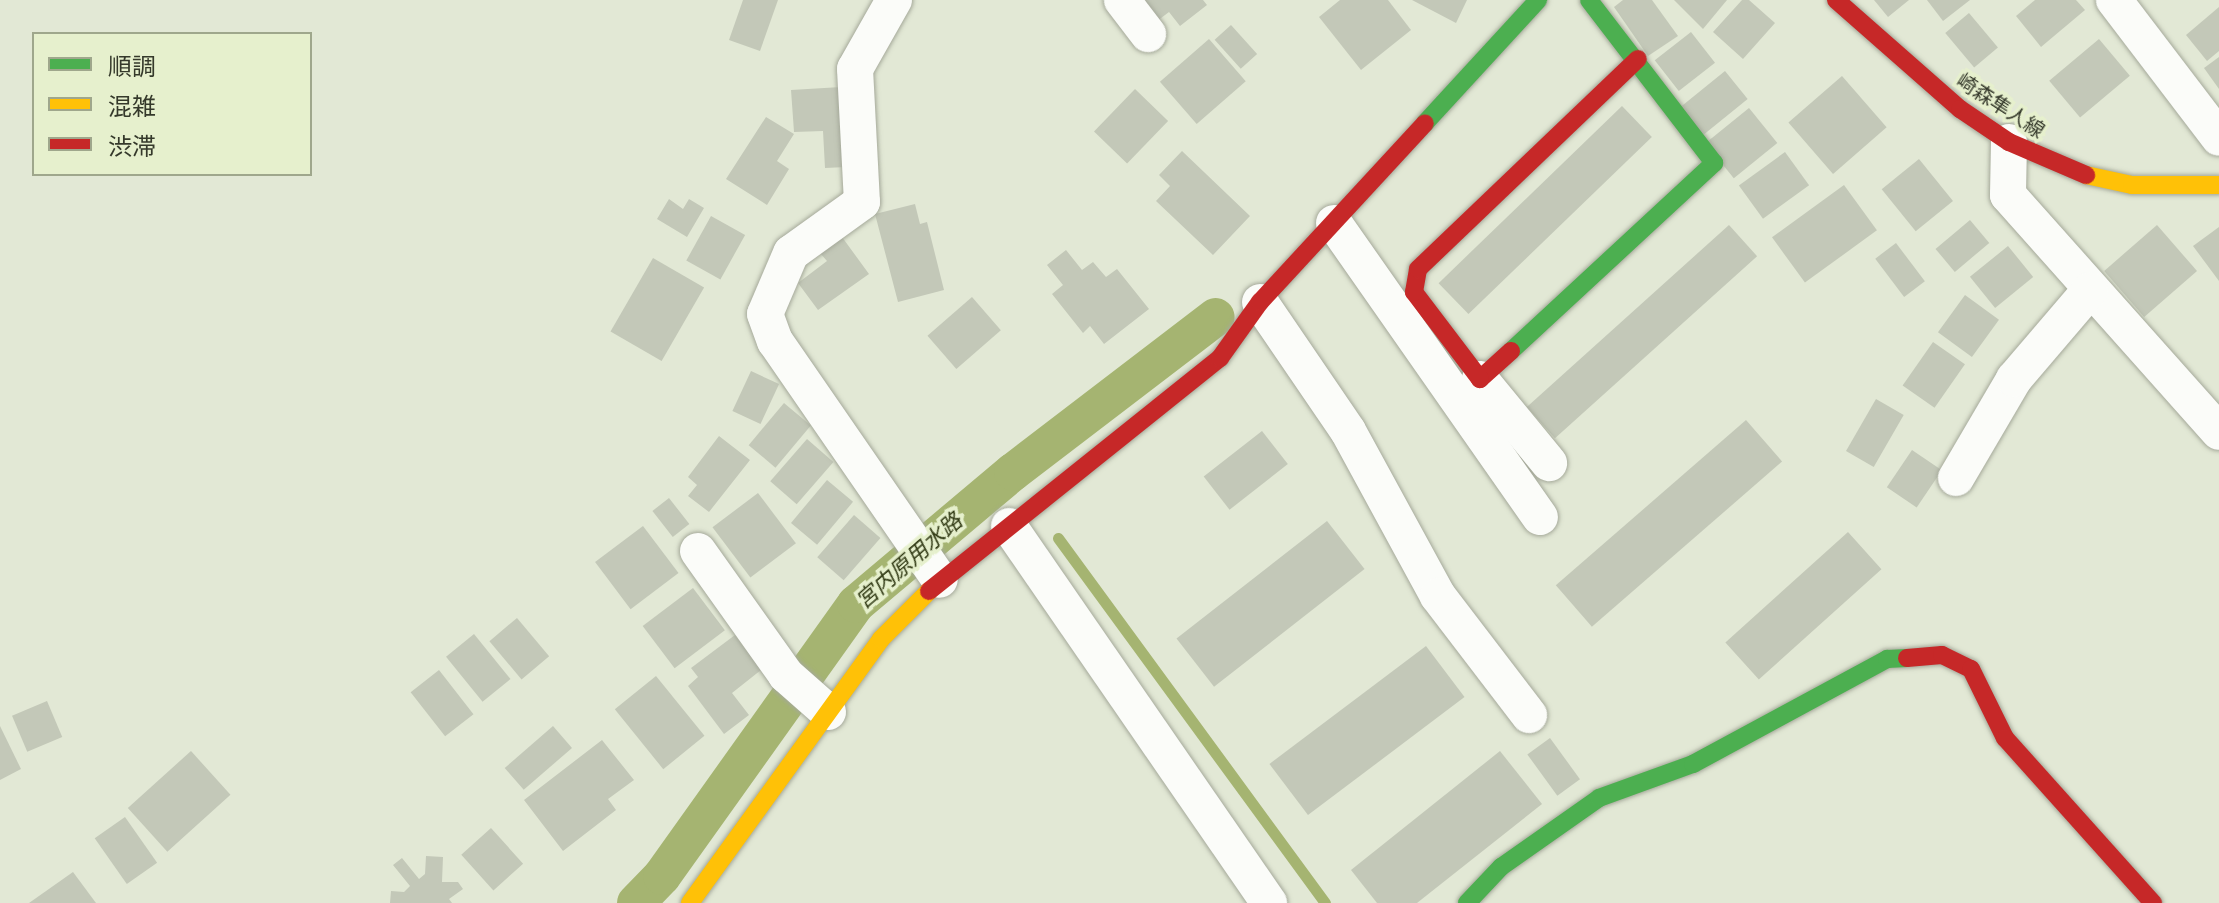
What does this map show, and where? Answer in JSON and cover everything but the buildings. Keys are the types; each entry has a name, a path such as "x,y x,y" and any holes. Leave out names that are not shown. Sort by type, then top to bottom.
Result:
{"street":[{"path":"894,0 855,69 862,202 791,253 765,314 775,341 935,573"},
{"path":"1122,0 1148,34"},
{"path":"690,903 821,706 935,573 1009,526 1220,358 1260,302 1538,0"},
{"path":"1480,379 1714,163 1638,59 1589,0"},
{"name":"崎森隼人線","path":"1836,0 1960,109 2009,142 2097,179 2132,185 2219,185"},
{"path":"2114,0 2219,138"},
{"path":"1549,463 1414,292 1418,269 1638,59"},
{"path":"2009,142 2008,195 2219,432"},
{"path":"1334,223 1540,517"},
{"path":"1956,478 2014,379 2090,290"},
{"path":"1260,302 1348,431 1438,596 1529,715"},
{"path":"1009,526 1269,903"},
{"path":"698,551 786,675 821,706"},
{"path":"1467,903 1501,867 1599,798 1693,764 1887,659 1942,655 1971,669 2005,738 2125,866 2153,903"}],"waterway":[{"name":"宮内原用水路","path":"636,903 662,876 856,604 1013,472 1216,317"},
{"path":"1013,472 1019,482"},
{"path":"1058,538 1325,903"}],"traffic: fast":[{"path":"1425,123 1538,0"},
{"path":"1511,351 1714,163 1589,0"},
{"path":"1467,903 1501,867 1599,798 1693,764 1887,659 1907,658"}],"traffic: slow":[{"path":"2086,175 2132,185 2219,185"},
{"path":"690,903 881,639 929,591"}],"traffic: jam":[{"path":"1836,0 1960,109 2009,142 2086,175"},
{"path":"1511,351 1480,379 1414,292 1418,269 1638,59"},
{"path":"929,591 1220,358 1260,302 1425,123"},
{"path":"1907,658 1942,655 1971,669 2005,738 2153,903"}]}
